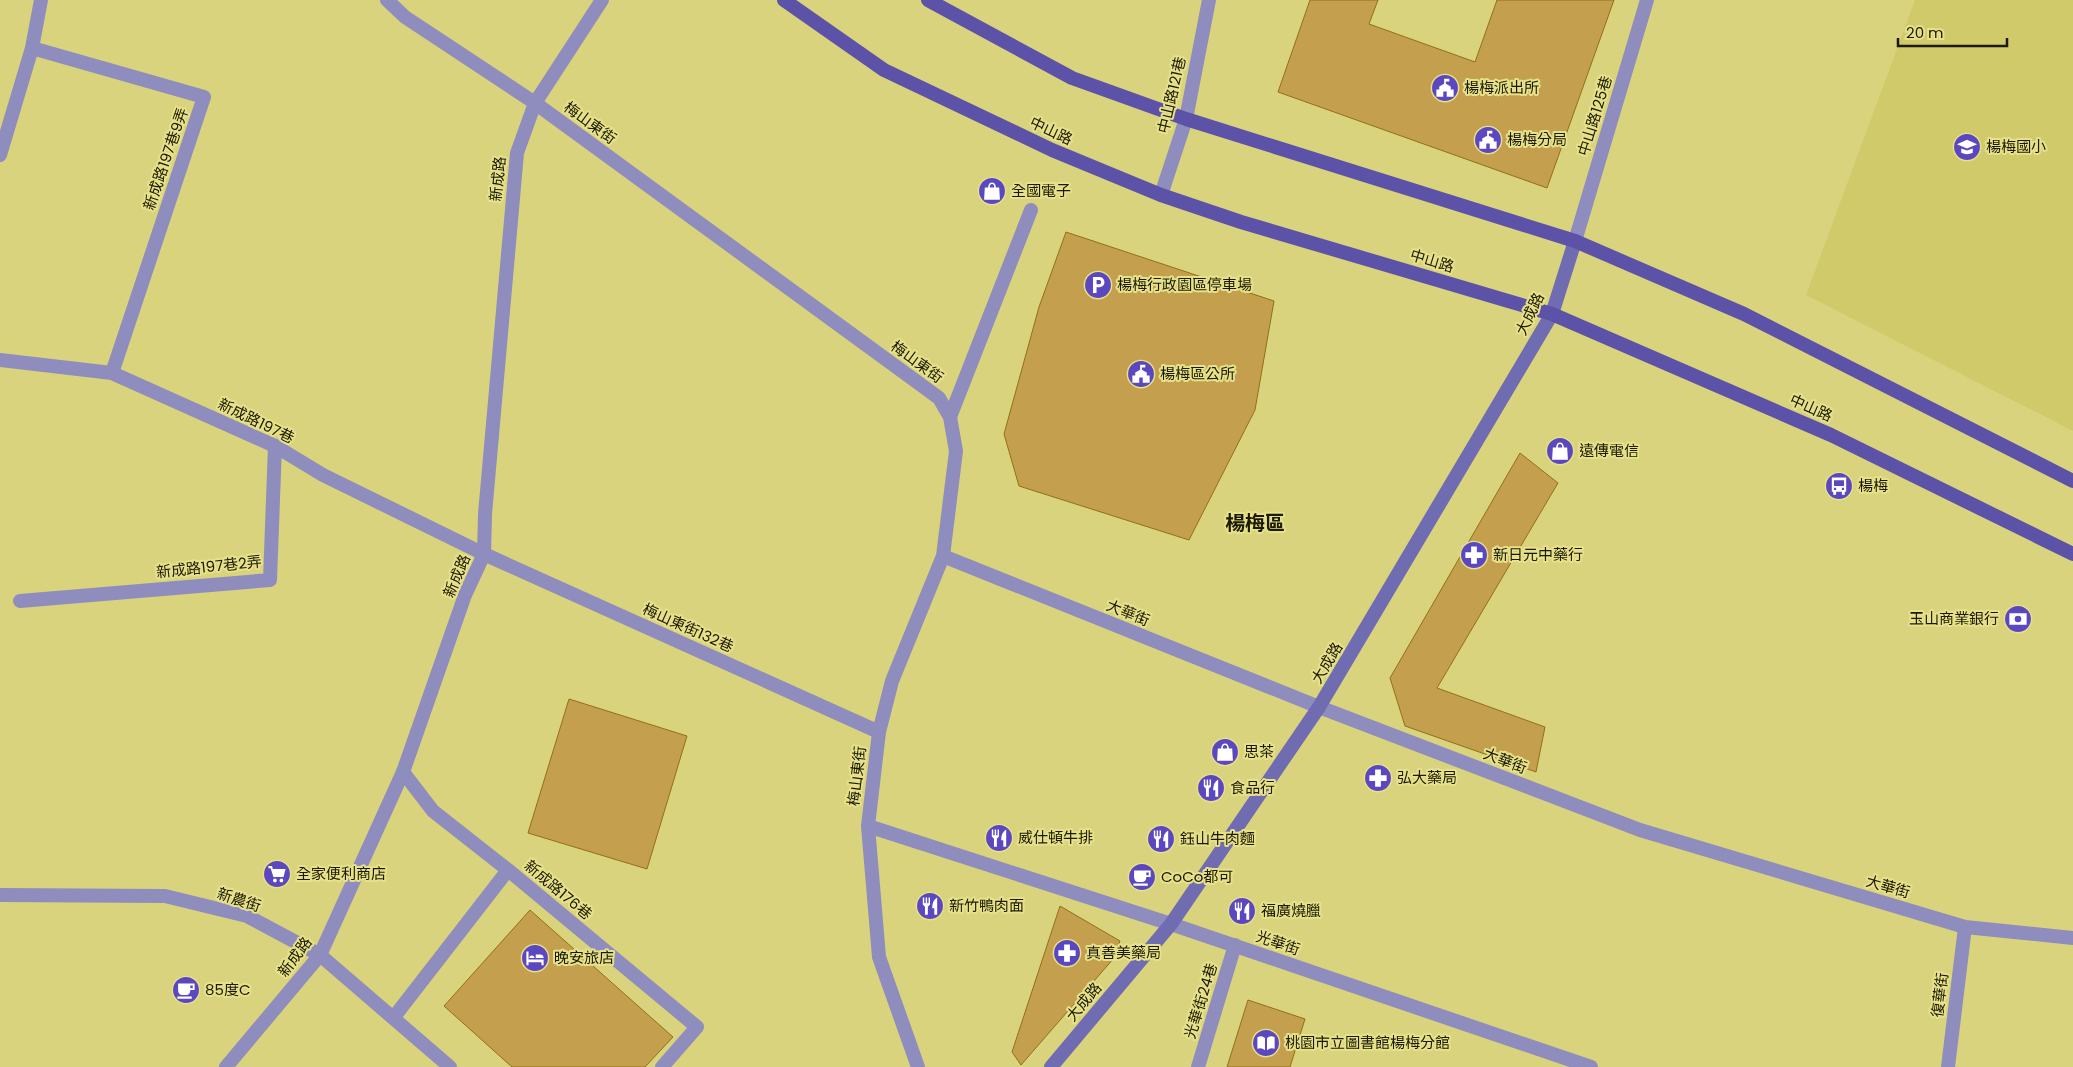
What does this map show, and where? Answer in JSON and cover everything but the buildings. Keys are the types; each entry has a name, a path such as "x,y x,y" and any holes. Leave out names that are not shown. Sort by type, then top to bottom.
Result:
{"main road":[{"name":"中山路","path":"784,0 884,70 1052,150 1161,195 1240,222 1552,314 1831,434 2073,554"},
{"path":"928,0 1072,78 1186,119 1575,241 1744,314 2073,481"},
{"name":"大成路","path":"1051,1067 1171,924 1319,707 1552,314 1575,241"}],"street":[{"path":"0,155 32,48 41,0"},
{"name":"梅山東街","path":"386,0 405,17 535,102 938,398 950,417 956,451 943,556 892,681 879,732 868,826 879,957 918,1067"},
{"name":"新成路","path":"226,1067 320,955 403,772 465,595 484,554 484,514 517,153 535,102 602,0"},
{"name":"中山路121巷","path":"1161,195 1186,119 1209,0"},
{"name":"中山路125巷","path":"1575,241 1647,0"},
{"name":"新成路197巷9弄","path":"32,48 204,97 112,373"},
{"path":"950,417 1031,210"},
{"name":"新成路197巷","path":"0,360 112,373 275,446 323,475 484,554"},
{"name":"新成路197巷2弄","path":"20,601 270,580 275,446"},
{"name":"梅山東街132巷","path":"484,554 879,732"},
{"name":"大華街","path":"943,556 1319,707 1640,830 1965,926 2073,938"},
{"name":"新成路176巷","path":"403,772 433,811 508,870 697,1027 662,1067"},
{"name":"光華街","path":"868,826 1235,945 1592,1067"},
{"path":"394,1017 508,870"},
{"name":"新農街","path":"0,895 165,896 247,916 320,955 450,1067"},
{"name":"復華街","path":"1948,1067 1965,926"},
{"name":"光華街24巷","path":"1198,1067 1235,945"}],"shaded area":[{"name":"楊梅國小","path":"1915,0 2073,0 2073,431 1806,295"}],"place":[{"name":"楊梅派出所","path":"1445,88"},
{"name":"楊梅分局","path":"1488,140"},
{"name":"楊梅國小","path":"1967,147"},
{"name":"全國電子","path":"992,191"},
{"name":"楊梅行政園區停車場","path":"1098,285"},
{"name":"楊梅區公所","path":"1141,374"},
{"name":"遠傳電信","path":"1560,451"},
{"name":"楊梅","path":"1839,486"},
{"name":"新日元中藥行","path":"1474,555"},
{"name":"玉山商業銀行","path":"2018,619"},
{"name":"思茶","path":"1225,752"},
{"name":"弘大藥局","path":"1378,778"},
{"name":"食品行","path":"1211,788"},
{"name":"威仕頓牛排","path":"999,838"},
{"name":"鈺山牛肉麵","path":"1161,839"},
{"name":"全家便利商店","path":"277,874"},
{"name":"CoCo都可","path":"1142,877"},
{"name":"新竹鴨肉面","path":"930,906"},
{"name":"福廣燒臘","path":"1242,911"},
{"name":"真善美藥局","path":"1067,953"},
{"name":"晚安旅店","path":"535,958"},
{"name":"85度C","path":"186,990"},
{"name":"桃園市立圖書館楊梅分館","path":"1266,1043"}],"district":[{"name":"楊梅區","path":"1255,523"}]}
